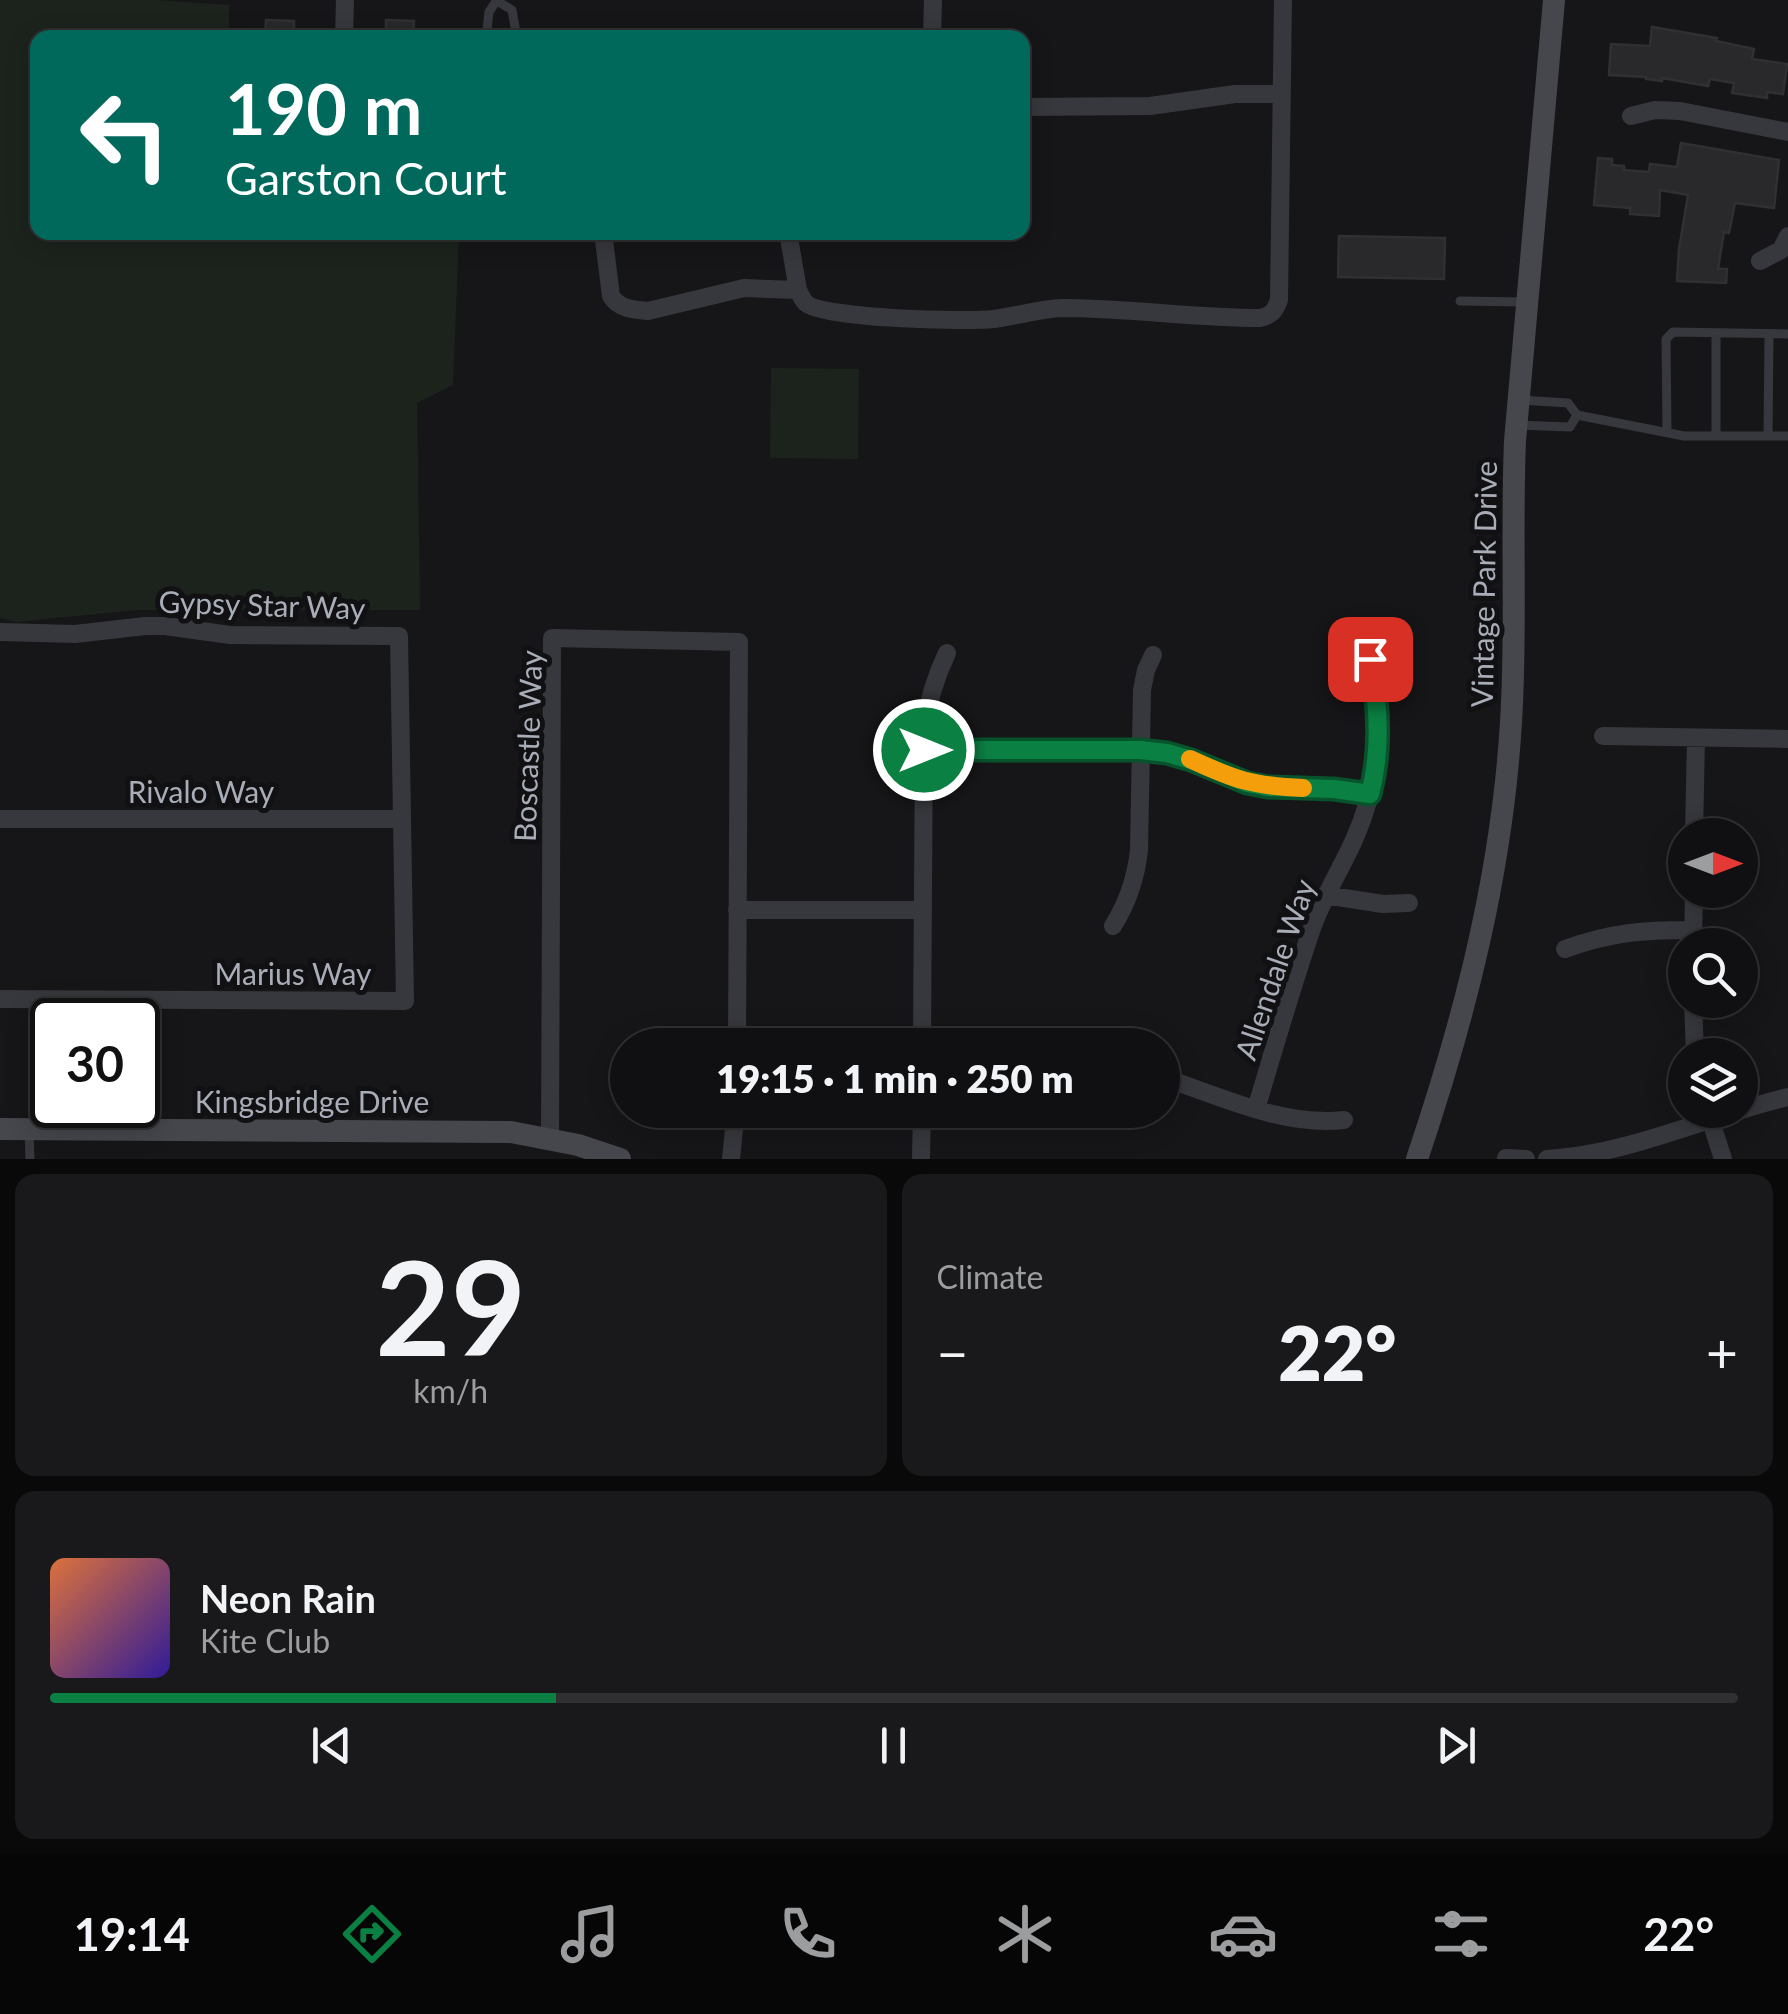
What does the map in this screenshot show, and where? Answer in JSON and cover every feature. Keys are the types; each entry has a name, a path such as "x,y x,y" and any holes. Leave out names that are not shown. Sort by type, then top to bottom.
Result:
{"street":[{"path":"344,30 345,0"},
{"path":"932,30 934,0"},
{"path":"789,240 798,290 806,304 856,317 990,320 1059,308 1137,310 1182,316 1269,316 1279,300 1282,0"},
{"name":"Vintage Park Drive","path":"1417,1159 1478,954 1504,801 1514,646 1512,502 1516,425 1554,0"},
{"path":"1030,106 1150,106 1235,94 1281,94"},
{"path":"1630,116 1655,110 1680,111 1788,132"},
{"path":"1760,261 1781,250 1788,236"},
{"path":"603,240 610,296 632,310 648,311 744,288 798,290"},
{"name":"Gypsy Star Way","path":"0,632 75,634 165,626 230,635 399,636 402,819"},
{"name":"Boscastle Way","path":"550,1138 552,638 738,642 737,1028"},
{"path":"922,1028 924,750 928,703 946,653"},
{"path":"1113,926 1136,874 1142,690 1153,655"},
{"name":"Allendale Way","path":"1256,1108 1311,930 1370,794 1379,724 1370,659"},
{"path":"1602,736 1788,739"},
{"path":"1694,818 1696,738"},
{"path":"924,750 1140,750 1191,760 1247,783 1370,794"},
{"name":"Rivalo Way","path":"0,819 402,819"},
{"name":"Marius Way","path":"0,999 405,1001 402,819"},
{"path":"1325,895 1409,904"},
{"path":"738,910 923,910"},
{"path":"1565,948 1619,933 1647,930 1668,934"},
{"path":"1180,1083 1302,1121 1344,1120"},
{"path":"1758,1104 1788,1097"},
{"path":"730,1159 734,1128"},
{"path":"921,1159 922,1128"},
{"path":"1547,1159 1610,1151 1673,1128"},
{"path":"1712,1128 1722,1159"},
{"name":"Kingsbridge Drive","path":"0,1129 510,1132 578,1144 620,1159"},
{"path":"1506,1158 1526,1159"}],"lane":[{"path":"487,30 489,12 497,0 512,10 515,30"},
{"path":"1460,301 1527,302"},
{"path":"1666,432 1666,339 1673,332 1788,334"},
{"path":"1716,333 1716,436"},
{"path":"1768,436 1769,334"},
{"path":"1518,400 1568,403 1577,415 1684,436 1788,436"},
{"path":"1516,425 1570,426 1577,415"},
{"path":"29,1130 30,1159"}],"shaded area":[{"path":"0,0 155,0 229,5 229,30 30,30 30,240 459,240 453,385 417,403 420,610 137,610 16,622 0,618"},
{"path":"771,368 859,369 858,459 770,458"}],"building":[{"path":"266,20 294,21 294,30 265,30"},
{"path":"386,20 414,21 413,30 386,30"},
{"path":"1652,27 1717,38 1716,41 1754,49 1752,59 1787,64 1783,94 1767,92 1767,98 1732,93 1734,83 1710,79 1708,86 1609,75 1611,44 1650,46"},
{"path":"1681,143 1779,160 1774,208 1735,203 1729,233 1724,232 1718,269 1727,269 1726,283 1677,281 1688,195 1660,190 1659,216 1630,214 1630,208 1594,205 1598,158 1612,159 1612,165 1624,166 1624,170 1649,172 1650,164 1677,167"},
{"path":"1339,236 1445,238 1444,279 1338,277"}],"slow traffic":[{"path":"1190,759 1247,783 1303,788"}],"route":[{"path":"924,750 1140,750 1191,760 1247,783 1370,794 1379,724 1370,659"}]}
